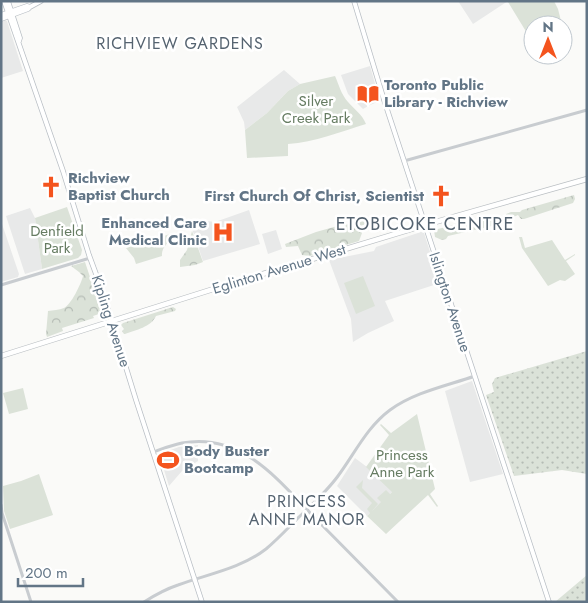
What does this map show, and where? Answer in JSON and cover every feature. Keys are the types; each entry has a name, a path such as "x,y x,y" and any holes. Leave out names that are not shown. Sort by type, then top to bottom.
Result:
{"main road":[{"name":"Kipling Avenue","path":"4,1 20,38 19,41 62,166 202,602"},
{"name":"Kipling Avenue","path":"8,1 10,14"},
{"path":"1,15 28,9 41,1"},
{"name":"Islington Avenue","path":"354,1 404,161 548,602"},
{"path":"1,19 10,14"},
{"name":"Eglinton Avenue West","path":"1,356 425,225 587,179"}],"street":[{"path":"404,161 587,110"},
{"path":"1,285 90,258"},
{"path":"144,602 168,589 233,567 258,554 277,539 333,483 377,421 389,411 414,397 474,376"},
{"path":"153,452 191,442 214,444 253,458 276,477 398,602"},
{"path":"1,505 30,602"}],"shaded area":[{"path":"458,1 508,1 473,24"},
{"path":"1,21 7,21 23,71 1,78"},
{"path":"370,66 380,101 363,109 348,94 341,75"},
{"path":"284,70 300,84 288,91 267,113 245,130 244,122 237,107"},
{"path":"30,208 35,218 42,269 25,274 6,216"},
{"path":"249,210 260,244 203,261 191,226 192,219 215,222"},
{"path":"1,221 19,274 18,277 1,282"},
{"path":"276,230 282,249 268,254 262,234"},
{"path":"421,232 424,233 440,283 385,301 394,321 353,342 351,319 329,260 374,251 376,247"},
{"path":"472,381 503,474 470,482 445,391"},
{"path":"198,445 198,461 182,471 169,486 159,454 179,447"},
{"path":"355,458 393,491 367,516 337,486"}],"green space":[{"path":"554,1 560,15 523,15 523,27 508,2"},
{"name":"Silver Creek Park","path":"335,76 342,93 366,124 318,139 288,144 288,156 247,158 245,130 267,113 288,91 300,84"},
{"path":"574,195 573,203 524,219 521,219 518,215 511,218 506,217 506,214 511,212 520,212"},
{"name":"Denfield Park","path":"67,207 82,250 81,255 78,258 42,269 35,218"},
{"path":"500,216 511,223 448,236 442,240 435,237 434,230 458,224 475,223"},
{"path":"371,219 372,222 360,226 362,233 359,241 310,256 302,255 298,246 286,247 285,244 316,232"},
{"path":"192,231 203,262 180,267 180,260 187,250"},
{"path":"170,234 162,256 136,264 126,248"},
{"path":"519,237 522,237 525,248 552,240 565,260 575,254 566,261 575,274 565,281 560,280 548,286 522,248"},
{"path":"85,262 102,313 93,316 94,318 62,328 63,331 47,337 48,311 64,308 70,303 83,276 71,266"},
{"path":"363,276 375,306 356,314 344,283"},
{"path":"173,307 176,309 175,311 156,316 151,323 143,328 125,334 122,331 124,329 121,325 123,323"},
{"path":"587,351 587,474 562,470 514,476 486,395 494,392 492,384 495,378"},
{"path":"23,388 28,409 9,414 3,393"},
{"name":"Princess Anne Park","path":"417,414 435,489 430,494 438,506 428,495 386,534 367,516 370,513 367,509 372,503 356,487 363,480 362,488 378,504 372,511 381,502 377,498 386,490 390,494 392,492 366,467 389,435 380,425 391,433"},
{"path":"39,474 53,515 10,529 4,511 3,486"},
{"path":"587,575 587,602 555,602"}],"place":[{"name":"Toronto Public Library - Richview","path":"368,94"},
{"name":"Richview Baptist Church","path":"51,187"},
{"name":"First Church Of Christ, Scientist","path":"441,196"},
{"name":"Enhanced Care Medical Clinic","path":"223,232"},
{"name":"Body Buster Bootcamp","path":"168,460"}],"district":[{"name":"RICHVIEW GARDENS","path":"180,43"},
{"name":"ETOBICOKE CENTRE","path":"425,224"},
{"name":"PRINCESS ANNE MANOR","path":"307,510"}]}
